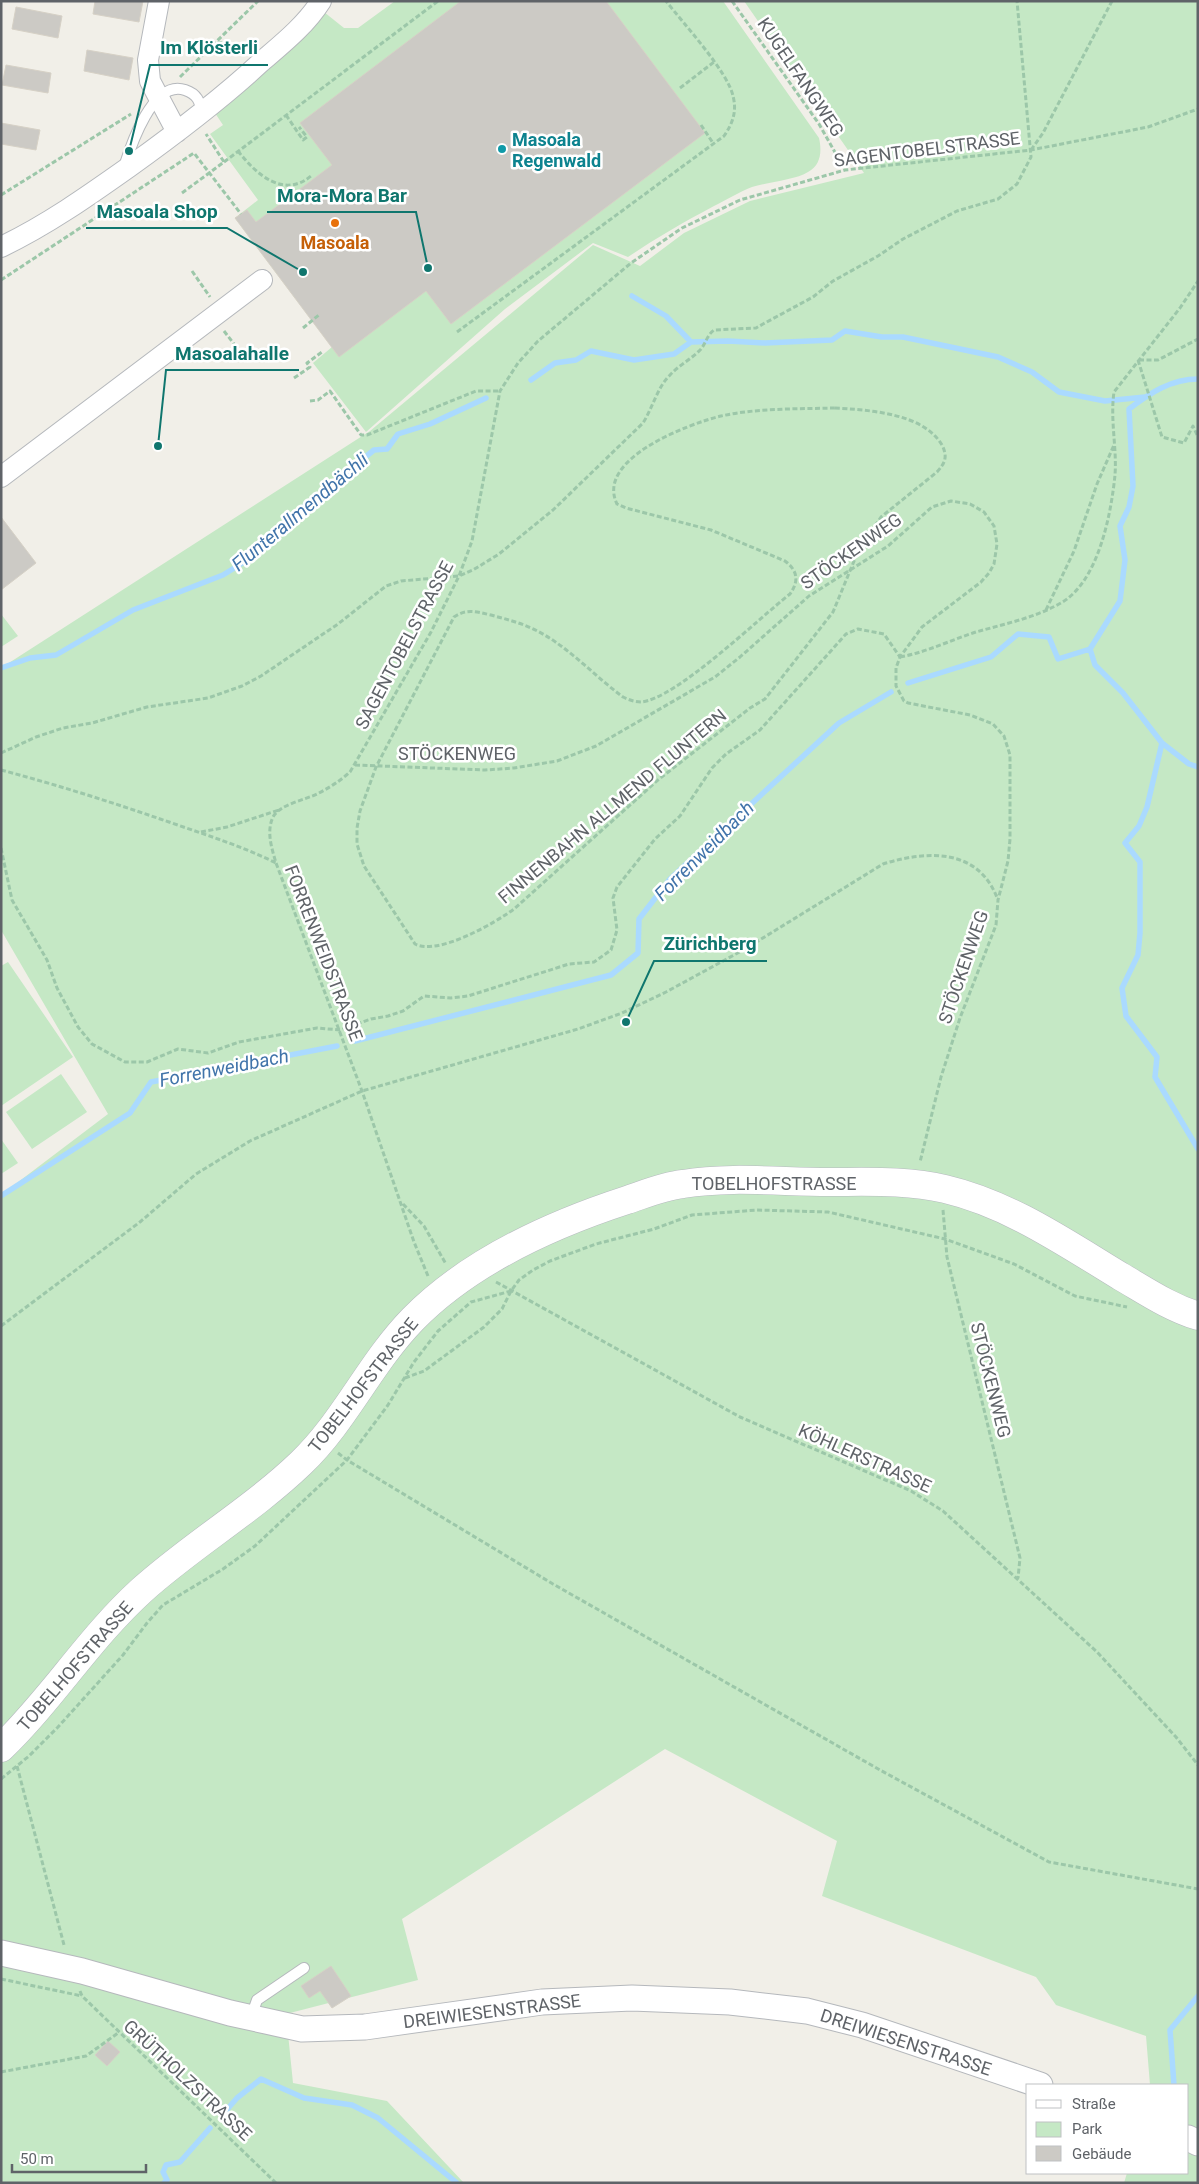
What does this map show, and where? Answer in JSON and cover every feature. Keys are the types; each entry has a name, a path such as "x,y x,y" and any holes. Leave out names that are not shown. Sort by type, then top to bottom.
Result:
{"main road":[{"name":"TOBELHOFSTRASSE","path":"9,1757 29,1721 105,1627 145,1587 274,1487 302,1462 322,1440 395,1341 439,1294 503,1252 558,1225 609,1205 679,1184 713,1181 926,1186 992,1204 1037,1226 1170,1306 1198,1316"}],"street":[{"path":"159,1 148,60 150,81 177,132"},
{"path":"1,247 27,235 70,209 177,132 238,84 301,27 321,1"},
{"path":"1,477 262,280"},
{"name":"DREIWIESENSTRASSE","path":"1,1954 70,1968 302,2029 365,2028 542,2002 632,1998 730,2002 807,2011 862,2025 1037,2084"}],"lane":[{"path":"122,172 146,113 158,98 168,90 180,88 192,92 200,101 202,112"},
{"path":"251,2017 257,2000 304,1968"}],"path":[{"path":"182,194 438,1"},
{"path":"457,332 724,136 732,124 735,110 733,95 725,77 666,1"},
{"name":"KUGELFANGWEG","path":"732,1 819,124 845,170"},
{"path":"1,754 36,737 63,728 92,724 147,707 208,698 242,686 261,676 338,624 386,586 401,581 459,576 473,570 499,554 553,510 642,423 654,406 660,390 671,373 702,349 710,333 714,330 756,328 813,297 833,281 878,256 903,239 957,211 998,198 1017,184 1026,170 1031,157 1031,150 1017,1"},
{"path":"1031,150 1044,132 1112,1"},
{"path":"218,40 233,54"},
{"path":"680,88 714,62"},
{"name":"SAGENTOBELSTRASSE","path":"200,832 227,827 279,810 336,784 350,772 431,632 459,576 472,541 500,391 518,363 538,341 631,263 682,228 740,200 845,170 1031,150 1148,127 1198,109"},
{"path":"202,112 212,129 205,134 224,162"},
{"path":"286,115 303,140 307,137 299,126"},
{"path":"701,125 713,143"},
{"path":"238,151 260,176 271,181 293,186 299,185 311,176"},
{"path":"1,280 194,154 241,214"},
{"path":"192,272 199,281"},
{"path":"1,848 12,900 47,960 57,988 78,1027 92,1044 125,1062 147,1062 178,1049 208,1053 239,1042 317,1028 340,1030 371,1019 403,1011 424,996 450,998 468,996 570,964 594,962 612,950 616,930 613,898 617,887 655,839 680,816 712,768 726,754 760,730 846,634 858,629 884,634 900,657 916,654 964,636 1045,610 1061,604 1074,593 1086,577 1098,553 1109,514 1115,474 1112,409 1114,392 1180,308 1198,281"},
{"path":"303,328 320,314"},
{"path":"222,328 234,344"},
{"path":"1138,360 1158,360 1198,339"},
{"path":"294,378 310,367 307,363 322,352"},
{"path":"1138,360 1162,437 1184,443 1193,426 1198,437"},
{"path":"310,400 318,400 330,391 361,435 366,436 476,391 500,391"},
{"name":"FINNENBAHN ALLMEND FLUNTERN","path":"835,408 883,413 925,426 933,433 946,452 944,465 880,517 859,549 851,569 833,612 765,699 750,708 658,780 502,918 462,937 427,947 415,944 364,866 357,844 357,828 360,811 376,767 450,623 461,612 478,612 531,628 560,647 623,697 642,702 666,692 698,669 790,594 796,584 796,575 792,567 785,561 711,530 616,504 612,488 615,476 624,463 634,455 679,431 722,416 835,408"},
{"path":"1045,610 1074,551 1097,484 1114,444"},
{"name":"STÖCKENWEG","path":"355,765 485,770 514,768 557,761 596,746 715,677 810,596 888,546 932,506 941,502 951,501 970,504 990,519 997,544 994,564 989,573 922,627 900,657 895,677 896,686 904,701 916,706 951,711 984,719 993,724 1004,736 1010,754 1010,839 1008,861 998,900 996,925 960,1018 941,1077 932,1116 926,1186 945,1239 951,1276 1020,1558 1018,1578"},
{"name":"FORRENWEIDSTRASSE","path":"1,770 84,794 200,832 276,863 340,1030 417,1252 429,1279 439,1294"},
{"path":"276,863 270,827 273,816 279,810"},
{"path":"1,1326 140,1222 196,1174 250,1141 362,1091 578,1029 622,1013 666,992 789,924 858,878 883,864 923,854 961,860 986,877 998,900"},
{"path":"401,1202 424,1226 447,1264"},
{"path":"405,1378 424,1371 484,1328 502,1309 519,1280 550,1261 596,1244 654,1229 692,1215 757,1210 828,1212 945,1239 1014,1264 1075,1296 1131,1308"},
{"path":"1,1779 9,1757 58,1727 104,1677 164,1605 223,1569 255,1546 347,1460 438,1331 471,1302 511,1291"},
{"name":"KÖHLERSTRASSE","path":"511,1291 740,1416 911,1491 943,1511 1018,1578 1122,1678 1176,1737 1198,1765"},
{"path":"322,1440 347,1460 553,1584 880,1770 1049,1862 1198,1889"},
{"path":"9,1757 70,1968"},
{"name":"GRÜTHOLZSTRASSE","path":"1,1979 82,1996 118,2033 276,2183"},
{"path":"1,2072 86,2056 118,2033"}],"green space":[{"path":"395,1 723,1 819,138 820,153 818,162 816,166 803,175 752,187 737,194 670,230 628,257 593,243 505,309 366,432 313,363 332,347 235,218 258,200 210,134 223,125 215,113 324,12 344,28 358,28"},
{"path":"744,1 1198,1 1198,2183 1124,2183 1127,2174 1189,2174 1189,2084 1150,2084 1146,2036 1056,2005 1036,1977 822,1896 837,1841 665,1749 402,1919 418,1980 286,2014 293,2083 387,2101 464,2183 1,2183 1,1195 108,1114 1,930 1,668 370,431 593,245 640,266 684,233 750,201 864,173"},
{"path":"1,614 18,636 1,647"},
{"path":"8,962 73,1057 1,1106 1,966"},
{"path":"61,1074 87,1112 32,1149 6,1112"},
{"path":"1,1139 18,1163 1,1174"}],"building":[{"path":"95,1 143,1 139,22 93,14"},
{"name":"Masoala Regenwald","path":"461,1 606,1 705,133 451,324 426,291 339,357 235,218 247,210 256,222 332,165 300,123"},
{"path":"16,7 62,16 58,38 12,29"},
{"path":"87,50 133,58 129,80 84,71"},
{"path":"6,65 51,73 48,93 2,85"},
{"path":"1,123 40,130 36,150 1,144"},
{"path":"1,517 36,563 1,590"},
{"path":"331,1966 351,1996 332,2008 320,1991 309,1998 301,1986"},
{"path":"108,2041 120,2052 107,2066 95,2055"}],"waterway":[{"path":"632,296 666,316 691,342"},
{"name":"Flunterallmendbächli","path":"531,380 555,363 576,360 591,351 634,360 674,354 691,342 765,343 832,340 845,331 882,337 903,337 998,357 1032,372 1059,392 1105,401 1145,397"},
{"path":"1198,379 1170,384 1129,409 1133,486 1129,507 1120,526 1125,560 1120,601 1090,649 1095,665 1123,693 1162,743 1189,764 1198,767"},
{"name":"Flunterallmendbächli","path":"1,668 30,658 56,655 133,610 223,575 244,562 259,543 374,450 387,449 398,434 430,424 486,398"},
{"name":"Forrenweidbach","path":"908,683 991,657 1018,634 1049,637 1058,659 1090,649"},
{"name":"Forrenweidbach","path":"355,1041 611,975 638,953 639,919 670,879 839,723 891,692"},
{"path":"1162,743 1147,807 1139,826 1125,843 1140,862 1140,933 1138,955 1122,988 1126,1016 1157,1057 1155,1077 1198,1149"},
{"name":"Forrenweidbach","path":"1,1196 130,1113 151,1082 337,1046"},
{"path":"1174,2084 1170,2030 1198,1996"},
{"path":"224,2113 237,2098 261,2079 304,2098 352,2105 378,2118 457,2183"},
{"path":"164,2183 167,2180 163,2172 166,2165 180,2162 210,2128"}],"place":[{"name":"Masoala Regenwald","path":"502,149"},
{"name":"Im Klösterli","path":"129,151"},
{"name":"Masoala","path":"335,223"},
{"name":"Mora-Mora Bar","path":"428,268"},
{"name":"Masoala Shop","path":"303,272"},
{"name":"Masoalahalle","path":"158,446"},
{"name":"Zürichberg","path":"626,1022"}]}
